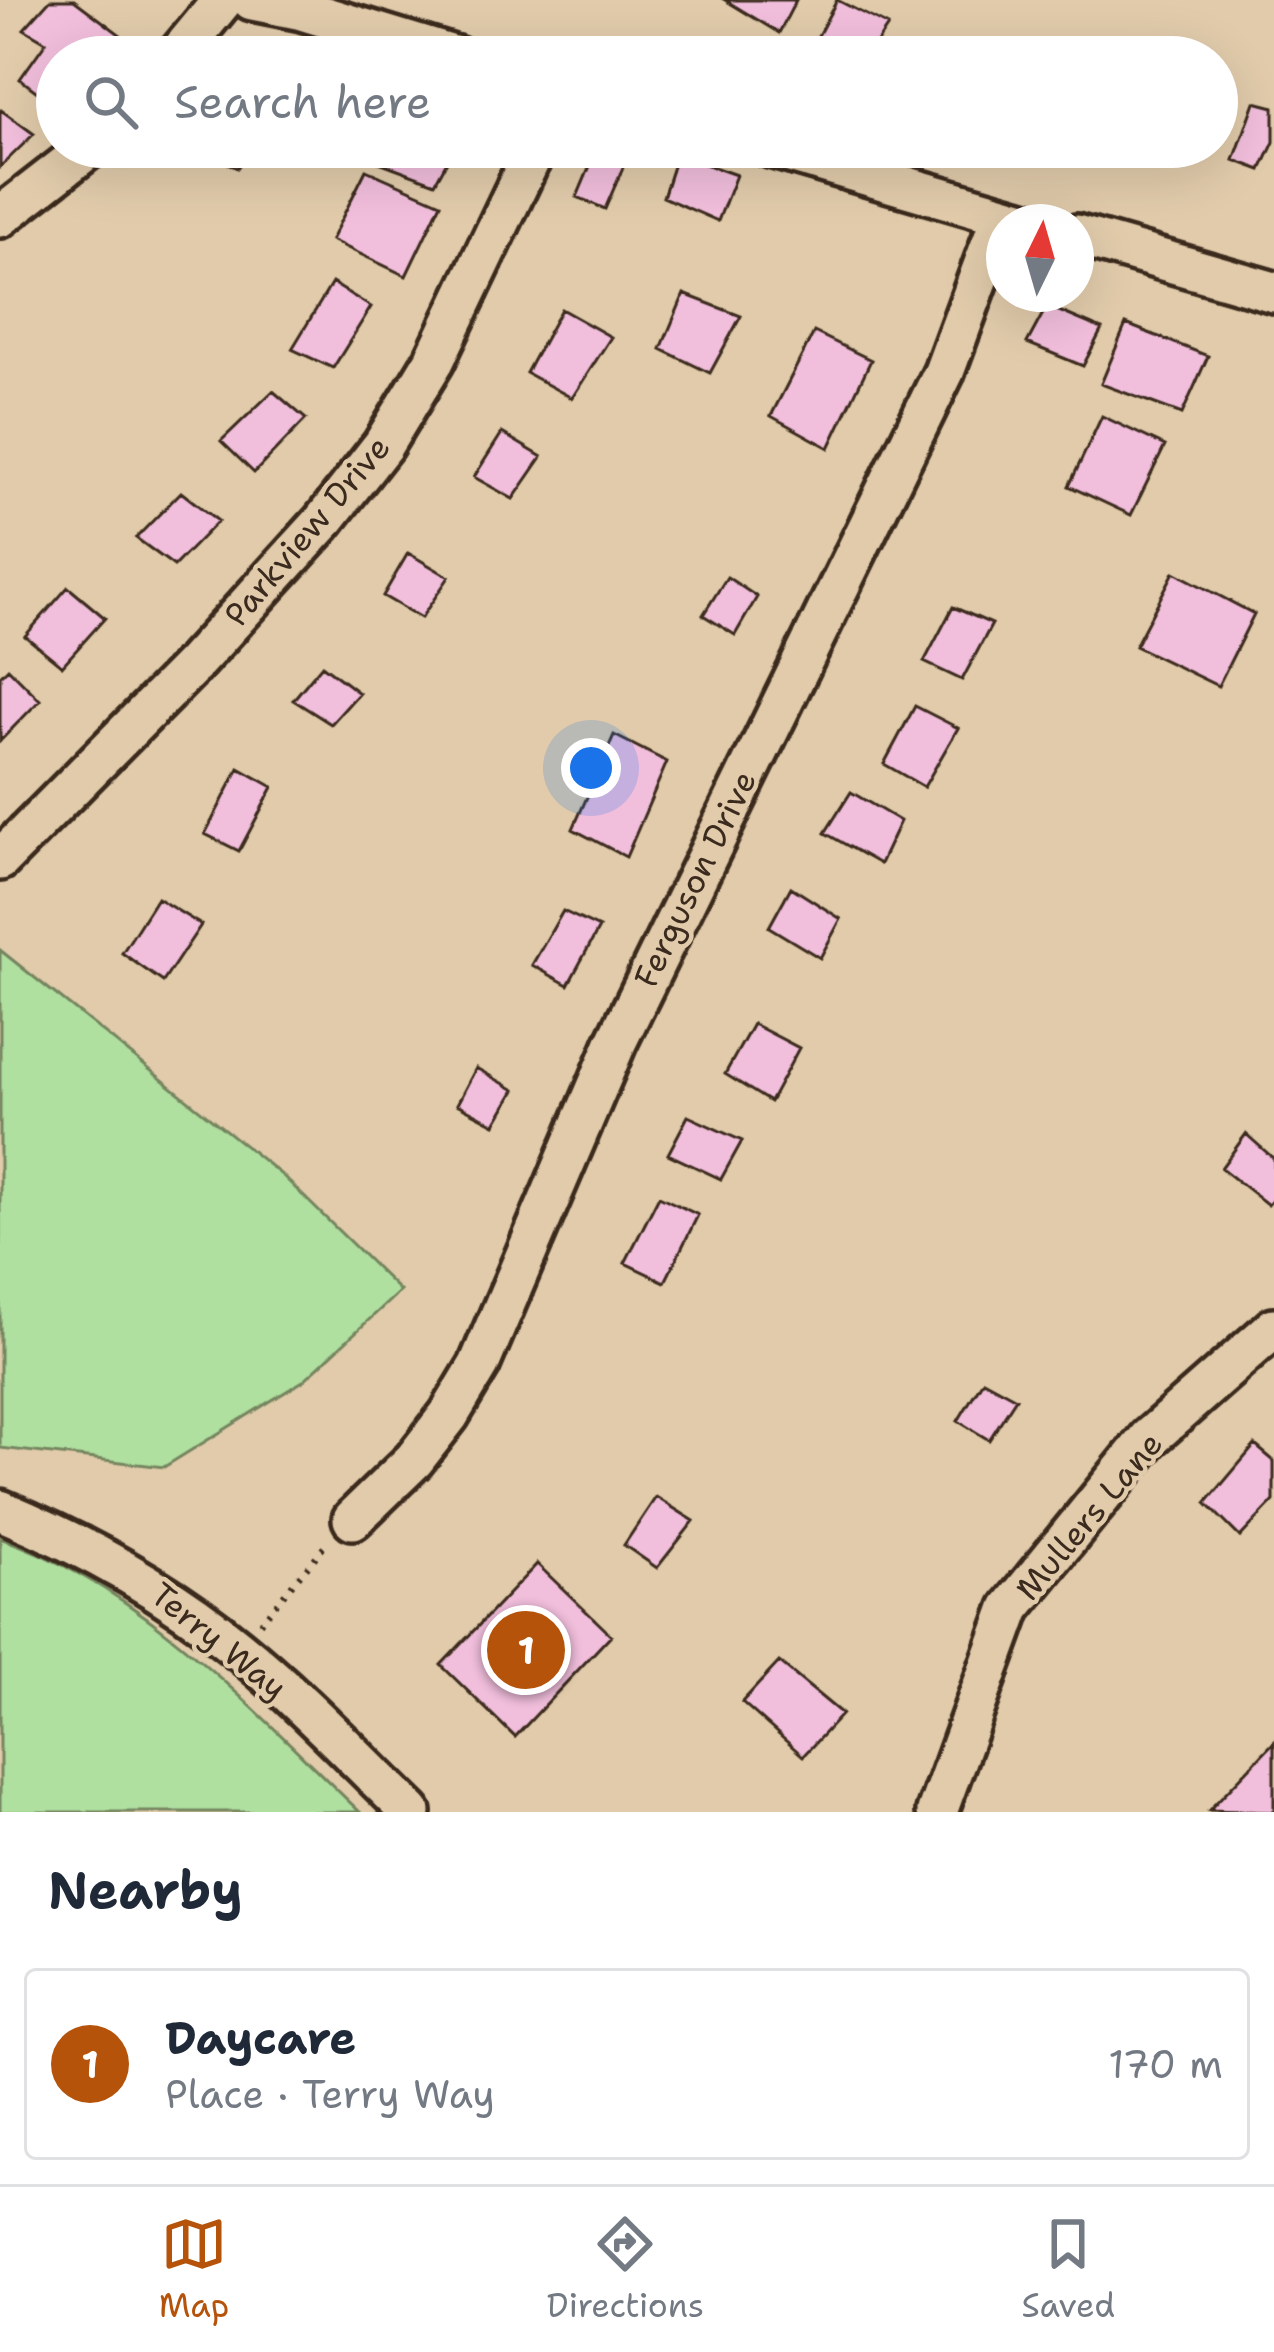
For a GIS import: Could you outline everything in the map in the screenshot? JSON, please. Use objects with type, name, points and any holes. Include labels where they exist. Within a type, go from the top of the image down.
[{"type":"street","points":[[193,36],[223,0]]},
{"type":"street","points":[[251,0],[387,36]]},
{"type":"street","points":[[0,217],[64,168]]},
{"type":"street","name":"Parkview Drive","points":[[0,860],[191,667],[322,523],[373,458],[434,361],[526,168]]},
{"type":"street","points":[[842,168],[986,210]]},
{"type":"street","points":[[1094,241],[1274,292]]},
{"type":"street","name":"Ferguson Drive","points":[[353,1519],[414,1460],[479,1365],[625,1023],[986,281]]},
{"type":"street","name":"Mullers Lane","points":[[937,1812],[1011,1608],[1148,1439],[1274,1328]]},
{"type":"street","name":"Terry Way","points":[[0,1510],[109,1559],[240,1649],[411,1812]]},
{"type":"path","points":[[240,1649],[304,1568],[353,1519]]},
{"type":"green space","points":[[0,950],[283,1176],[400,1291],[303,1381],[164,1467],[0,1448]]},
{"type":"green space","points":[[0,1538],[102,1587],[149,1619],[237,1693],[360,1812],[0,1812]]},
{"type":"building","points":[[50,0],[74,0],[122,36],[36,36],[24,29]]},
{"type":"building","points":[[725,0],[796,0],[779,33]]},
{"type":"building","points":[[837,0],[888,26],[881,36],[818,36]]},
{"type":"building","points":[[36,56],[36,91],[20,79]]},
{"type":"building","points":[[1255,102],[1274,107],[1274,142],[1261,170],[1238,161]]},
{"type":"building","points":[[0,111],[34,134],[0,167]]},
{"type":"building","points":[[395,168],[443,168],[435,183]]},
{"type":"building","points":[[589,168],[623,168],[605,209],[577,197]]},
{"type":"building","points":[[672,168],[716,168],[736,175],[718,221],[663,197]]},
{"type":"building","points":[[366,170],[441,203],[406,276],[331,240]]},
{"type":"building","points":[[332,283],[371,307],[333,368],[292,349]]},
{"type":"building","points":[[684,294],[741,316],[710,373],[661,349]]},
{"type":"building","points":[[561,309],[611,337],[572,398],[526,373]]},
{"type":"building","points":[[1044,312],[1061,312],[1102,329],[1083,366],[1027,343]]},
{"type":"building","points":[[1126,324],[1208,356],[1182,414],[1101,384]]},
{"type":"building","points":[[814,332],[871,360],[829,448],[771,416]]},
{"type":"building","points":[[273,391],[306,419],[254,473],[221,441]]},
{"type":"building","points":[[1102,416],[1165,446],[1131,515],[1069,486]]},
{"type":"building","points":[[502,433],[542,457],[513,499],[474,477]]},
{"type":"building","points":[[181,492],[218,521],[174,566],[136,538]]},
{"type":"building","points":[[408,553],[449,577],[421,618],[383,596]]},
{"type":"building","points":[[1174,572],[1254,614],[1218,686],[1135,646]]},
{"type":"building","points":[[727,577],[757,597],[735,635],[703,615]]},
{"type":"building","points":[[68,587],[105,618],[62,666],[25,636]]},
{"type":"building","points":[[953,607],[992,624],[962,680],[924,662]]},
{"type":"building","points":[[322,665],[359,693],[331,724],[293,700]]},
{"type":"building","points":[[8,668],[40,700],[0,741],[0,676]]},
{"type":"building","points":[[915,706],[958,728],[924,787],[884,764]]},
{"type":"building","points":[[614,735],[667,762],[626,857],[573,829]]},
{"type":"building","points":[[239,768],[273,787],[239,851],[205,834]]},
{"type":"building","points":[[851,792],[900,821],[880,864],[825,833]]},
{"type":"building","points":[[791,887],[841,919],[820,958],[769,927]]},
{"type":"building","points":[[157,898],[201,925],[163,982],[122,953]]},
{"type":"building","points":[[563,911],[599,928],[568,985],[532,965]]},
{"type":"building","points":[[753,1024],[799,1048],[770,1102],[725,1074]]},
{"type":"building","points":[[476,1068],[515,1090],[495,1124],[457,1104]]},
{"type":"building","points":[[688,1116],[742,1141],[721,1179],[668,1154]]},
{"type":"building","points":[[1246,1134],[1274,1159],[1274,1198],[1268,1205],[1221,1168]]},
{"type":"building","points":[[659,1196],[698,1215],[665,1282],[625,1263]]},
{"type":"building","points":[[983,1380],[1016,1398],[989,1440],[958,1421]]},
{"type":"building","points":[[1255,1445],[1274,1461],[1274,1501],[1240,1537],[1206,1503]]},
{"type":"building","points":[[656,1497],[694,1521],[657,1568],[624,1545]]},
{"type":"building","points":[[537,1564],[611,1635],[515,1737],[441,1665]]},
{"type":"building","points":[[779,1662],[842,1714],[803,1756],[742,1702]]},
{"type":"building","points":[[1274,1742],[1274,1812],[1209,1810]]},
{"type":"place","name":"Daycare","points":[[526,1650]]}]
